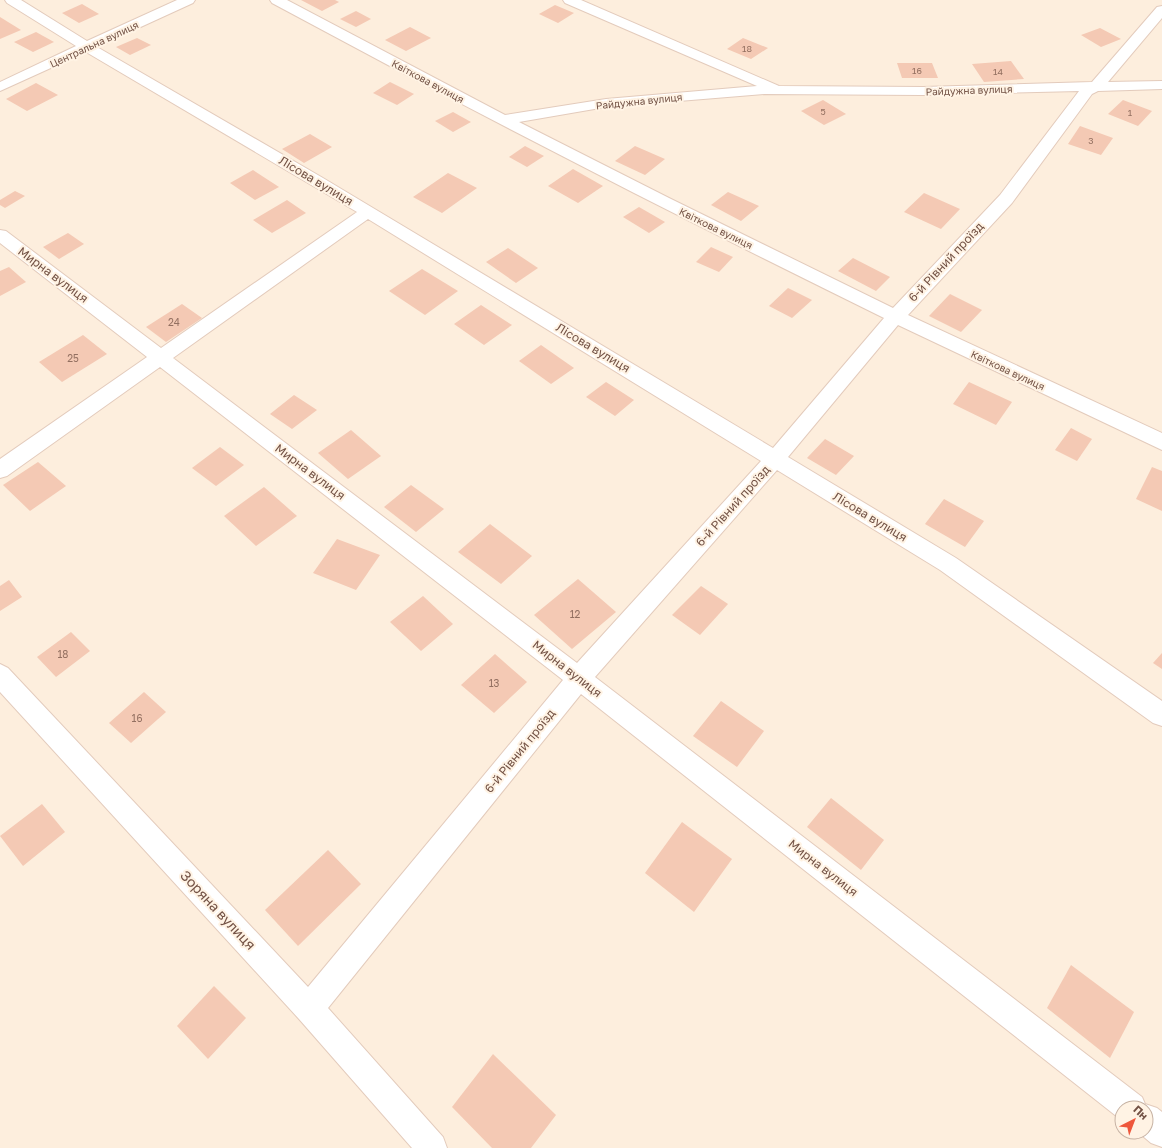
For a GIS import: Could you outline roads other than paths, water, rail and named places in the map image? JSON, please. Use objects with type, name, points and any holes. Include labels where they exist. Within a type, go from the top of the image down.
[{"type":"street","name":"Лісова вулиця","points":[[12,0],[87,47],[368,212],[948,564],[1162,715]]},
{"type":"street","name":"Центральна вулиця","points":[[0,87],[188,0]]},
{"type":"street","name":"Квіткова вулиця","points":[[277,0],[503,120],[895,317],[1162,442]]},
{"type":"street","name":"Райдужна вулиця","points":[[570,0],[776,90]]},
{"type":"street","name":"6-й Рівний проїзд","points":[[309,1009],[579,678],[775,459],[895,317],[1006,199],[1087,92],[1097,86],[1162,10]]},
{"type":"street","name":"Райдужна вулиця","points":[[503,120],[606,104],[776,90],[923,91],[1162,85]]},
{"type":"street","points":[[0,470],[368,212]]},
{"type":"street","name":"Мирна вулиця","points":[[0,235],[579,678],[1121,1100]]},
{"type":"street","name":"Зоряна вулиця","points":[[0,676],[309,1009],[432,1148]]},
{"type":"street","points":[[1154,1126],[1162,1132]]}]
